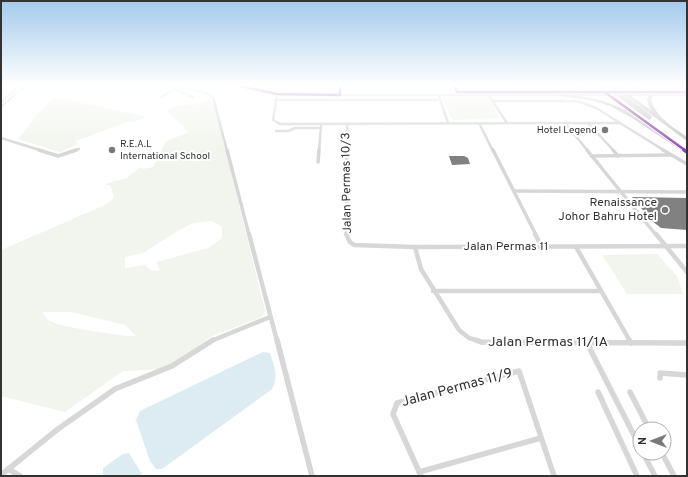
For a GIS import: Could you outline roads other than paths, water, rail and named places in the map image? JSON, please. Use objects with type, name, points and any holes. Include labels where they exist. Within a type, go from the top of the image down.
[{"type":"highway","points":[[614,107],[637,119],[687,152]]},
{"type":"highway","points":[[624,107],[666,138]]},
{"type":"highway","points":[[630,107],[687,147]]},
{"type":"highway","points":[[636,107],[687,142]]},
{"type":"highway","points":[[641,107],[687,139]]},
{"type":"highway","points":[[651,107],[658,116],[681,135]]},
{"type":"street","points":[[216,107],[312,476]]},
{"type":"street","points":[[274,107],[273,120],[276,122],[322,124],[620,123]]},
{"type":"street","points":[[442,107],[448,123]]},
{"type":"street","points":[[497,107],[507,123]]},
{"type":"street","points":[[594,107],[604,112],[687,164]]},
{"type":"street","points":[[479,123],[542,247]]},
{"type":"street","points":[[565,123],[664,246],[687,272]]},
{"type":"street","points":[[588,123],[618,156]]},
{"type":"street","points":[[318,162],[322,124]]},
{"type":"street","name":"Jalan Permas 10/3","points":[[347,124],[346,233],[350,242]]},
{"type":"street","points":[[276,131],[288,131],[295,128],[321,128]]},
{"type":"street","points":[[1,138],[56,155],[70,152],[79,148]]},
{"type":"street","points":[[591,156],[671,155]]},
{"type":"street","points":[[514,192],[687,192]]},
{"type":"street","name":"Jalan Permas 11","points":[[350,242],[354,245],[362,246],[404,247],[687,246]]},
{"type":"street","points":[[404,247],[417,255],[427,247]]},
{"type":"street","name":"Jalan Permas 11/1A","points":[[416,247],[420,269],[459,330],[475,340],[481,342],[687,343]]},
{"type":"street","points":[[576,247],[631,343]]},
{"type":"street","points":[[434,291],[601,291]]},
{"type":"street","points":[[1,475],[58,429],[115,389],[172,366],[213,340],[270,317]]},
{"type":"street","points":[[587,343],[632,431]]},
{"type":"street","name":"Jalan Permas 11/9","points":[[420,474],[393,414],[394,406],[400,402],[519,371],[541,438]]},
{"type":"street","points":[[660,378],[660,373],[687,375]]},
{"type":"street","points":[[598,392],[637,476]]},
{"type":"street","points":[[630,392],[645,421]]},
{"type":"street","points":[[420,474],[541,438],[554,476]]},
{"type":"street","points":[[647,461],[655,476]]},
{"type":"street","points":[[666,461],[674,476]]},
{"type":"street","points":[[8,469],[20,476]]},
{"type":"place","name":"Hotel Legend","points":[[605,130]]},
{"type":"place","name":"R.E.A.L International School","points":[[112,150]]},
{"type":"place","name":"Renaissance Johor Bahru Hotel","points":[[665,210]]}]
